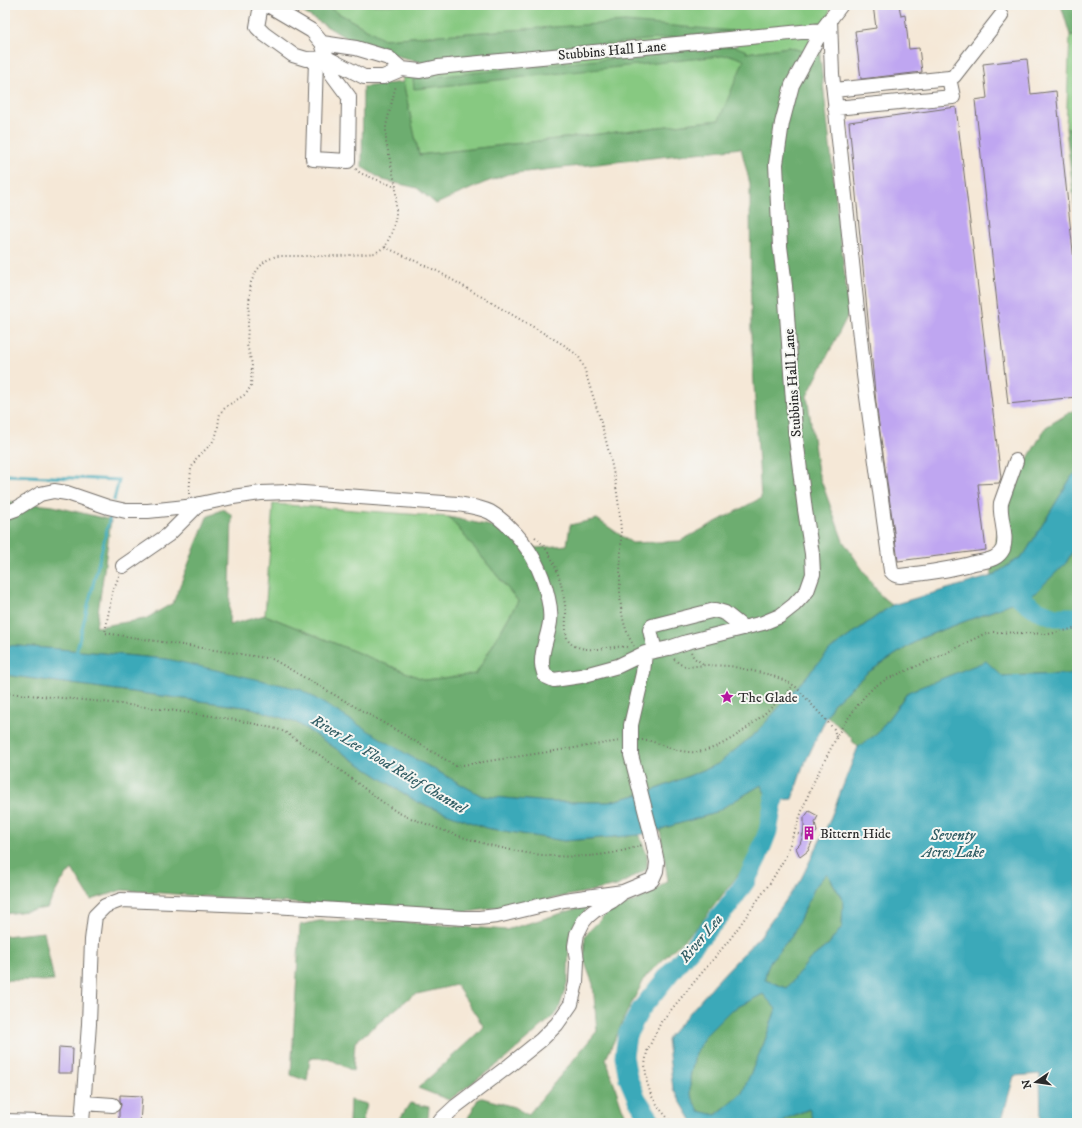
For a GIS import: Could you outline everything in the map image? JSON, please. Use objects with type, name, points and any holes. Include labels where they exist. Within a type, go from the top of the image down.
[{"type":"lane","points":[[261,5],[257,27],[264,34],[293,55],[306,59],[321,59],[364,77],[383,77],[402,69],[389,58],[356,48],[322,43],[312,31],[268,5]]},
{"type":"lane","name":"Stubbins Hall Lane","points":[[516,534],[535,560],[542,574],[546,589],[550,608],[550,623],[543,650],[542,665],[545,676],[554,680],[581,676],[618,666],[650,652],[763,623],[780,616],[794,605],[807,591],[813,574],[812,554],[804,510],[795,430],[780,246],[776,164],[782,123],[792,85],[826,25],[841,5]]},
{"type":"lane","points":[[834,90],[949,78],[954,76],[1001,16]]},
{"type":"lane","points":[[826,25],[864,375],[892,574],[895,576],[900,576],[934,572],[994,558],[999,555],[1003,549],[1004,541],[1000,509],[1001,503],[1016,461]]},
{"type":"lane","name":"Stubbins Hall Lane","points":[[402,69],[420,71],[445,66],[826,25]]},
{"type":"lane","points":[[321,59],[349,97],[348,161],[313,159],[322,43]]},
{"type":"lane","points":[[835,108],[953,97],[949,78]]},
{"type":"lane","points":[[5,513],[16,509],[40,494],[54,491],[67,493],[108,508],[126,511],[192,506],[233,497],[261,493],[289,492],[474,506],[490,512],[504,522],[516,534]]},
{"type":"lane","points":[[122,566],[168,535],[192,506]]},
{"type":"lane","points":[[82,1123],[89,1024],[92,940],[95,916],[105,906],[121,900],[273,906],[479,918],[497,916],[564,900],[623,892],[652,880],[656,871],[657,862],[631,755],[630,740],[631,725],[643,673],[650,652],[650,630],[652,626],[715,610],[725,613],[744,628]]},
{"type":"lane","points":[[439,1123],[456,1106],[541,1040],[557,1024],[571,1004],[576,983],[575,946],[577,934],[583,922],[594,911],[612,901],[623,892]]},
{"type":"lane","points":[[84,1103],[113,1105]]},
{"type":"lane","points":[[5,1121],[73,1123]]},
{"type":"path","points":[[192,506],[190,488],[191,469],[196,459],[215,438],[220,413],[227,406],[246,394],[251,386],[252,364],[247,344],[249,303],[251,282],[257,270],[265,261],[276,256],[339,256],[375,253],[385,247],[392,232],[396,216],[396,187],[386,142],[386,126],[394,89],[402,69]]},
{"type":"path","points":[[348,161],[360,173],[396,187]]},
{"type":"path","points":[[385,247],[439,272],[558,341],[578,357],[586,373],[602,426],[618,497],[621,532],[620,596],[622,612],[630,639],[636,648],[623,647],[584,649],[571,644],[566,630],[566,615],[559,577],[553,560],[534,536],[516,534]]},
{"type":"path","points":[[122,566],[112,593],[105,633],[272,659],[408,736],[456,766],[630,740],[647,740],[688,752],[701,752],[716,747],[748,727],[794,686]]},
{"type":"path","points":[[672,1123],[651,1095],[647,1082],[645,1065],[647,1051],[661,1022],[730,939],[770,883],[785,858],[816,777],[836,737],[853,710],[874,687],[886,679],[940,656],[982,635],[994,632],[1049,634],[1077,628]]},
{"type":"path","points":[[687,642],[694,658],[706,666]]},
{"type":"path","points":[[669,648],[674,659],[687,667],[730,666],[771,675],[783,680],[794,686],[834,729],[836,737]]},
{"type":"path","points":[[5,693],[46,696],[167,710],[236,720],[281,730],[335,766],[396,811],[456,836],[492,846],[545,856],[593,856],[631,849],[648,843],[652,838]]},
{"type":"path","points":[[794,833],[803,835]]},
{"type":"green space","points":[[291,5],[324,5],[384,39],[625,22],[733,31],[588,46],[430,65],[376,50],[351,41]]},
{"type":"green space","points":[[324,5],[831,5],[820,57],[789,47],[747,53],[720,120],[419,155],[403,82],[402,64],[430,65],[529,29],[384,39]]},
{"type":"green space","points":[[1061,5],[1077,5],[1075,14],[1077,18],[1077,35],[1070,35]]},
{"type":"green space","points":[[1070,35],[1077,35],[1077,129],[1066,128]]},
{"type":"green space","points":[[734,46],[747,51],[746,53],[789,47],[820,57],[849,313],[807,396],[818,472],[843,541],[880,595],[892,605],[830,650],[757,732],[718,764],[652,791],[608,802],[549,802],[482,796],[408,755],[167,659],[5,645],[5,501],[53,506],[111,520],[96,627],[145,619],[173,603],[207,517],[223,509],[232,515],[229,625],[265,615],[425,680],[476,674],[518,601],[449,517],[500,528],[536,548],[567,545],[570,525],[597,519],[632,543],[680,541],[761,498],[751,335],[750,184],[741,148],[508,174],[436,204],[417,188],[383,180],[362,167],[363,87],[403,82],[419,155],[719,120],[744,60],[730,55],[414,89],[413,79]]},
{"type":"green space","points":[[1066,128],[1077,129],[1077,229]]},
{"type":"green space","points":[[1077,408],[1077,472],[1072,476],[1024,555],[992,576],[991,563],[1006,496],[1046,427]]},
{"type":"green space","points":[[273,504],[449,517],[518,601],[476,674],[425,680],[265,615]]},
{"type":"green space","points":[[1077,544],[1077,671],[1069,674],[1002,676],[908,692],[877,734],[858,747],[852,741],[853,739],[827,716],[833,704],[867,673],[921,638],[995,610],[1066,563]]},
{"type":"green space","points":[[5,675],[252,708],[297,723],[417,802],[486,828],[564,841],[639,835],[647,855],[647,869],[617,886],[551,899],[462,913],[345,907],[122,890],[91,900],[72,869],[61,882],[47,908],[5,914]]},
{"type":"green space","points":[[761,785],[769,801],[749,861],[699,925],[646,976],[626,1014],[606,1059],[622,1108],[631,1123],[469,1123],[468,1118],[479,1097],[514,1107],[528,1115],[597,1031],[593,984],[584,960],[585,935],[607,913],[646,896],[668,881],[660,830],[712,814]]},
{"type":"green space","points":[[827,873],[843,900],[842,927],[828,945],[810,959],[787,988],[765,980],[766,972],[771,960],[792,936],[815,887]]},
{"type":"green space","points":[[589,905],[569,937],[568,980],[558,1012],[505,1059],[449,1100],[418,1088],[484,1027],[456,985],[413,995],[355,1042],[353,1071],[328,1058],[310,1058],[307,1081],[291,1075],[300,925],[319,921],[405,922],[506,930]]},
{"type":"green space","points":[[44,932],[54,981],[5,980],[5,936]]},
{"type":"green space","points":[[763,994],[776,1009],[764,1043],[742,1094],[715,1115],[699,1111],[690,1093],[690,1077],[695,1055],[705,1036],[730,1011]]},
{"type":"green space","points":[[350,1100],[367,1104],[363,1119],[365,1123],[349,1123]]},
{"type":"green space","points":[[410,1103],[429,1107],[428,1118],[425,1123],[397,1123]]},
{"type":"green space","points":[[810,1109],[814,1123],[784,1123],[785,1119]]},
{"type":"water","name":"River Lee Flood Relief Channel","points":[[1077,472],[1077,543],[1066,563],[1035,593],[921,638],[867,673],[833,704],[803,767],[792,799],[769,801],[761,785],[712,814],[639,835],[564,841],[486,828],[417,802],[297,723],[252,708],[5,675],[5,645],[167,659],[300,689],[408,755],[482,796],[549,802],[609,802],[652,791],[718,764],[757,732],[830,650],[892,605],[992,576],[1024,555],[1072,476]]},
{"type":"water","name":"Seventy Acres Lake","points":[[986,661],[1002,676],[1069,674],[1077,671],[1077,1123],[1041,1123],[1040,1074],[1014,1076],[1001,1123],[814,1123],[809,1109],[785,1119],[784,1123],[693,1123],[673,1089],[667,1039],[717,981],[761,935],[801,879],[829,822],[858,747],[877,734],[908,692]],"holes":[[[827,873],[843,900],[842,927],[828,945],[810,959],[787,988],[765,980],[766,972],[771,960],[792,936],[815,887]],[[763,994],[776,1009],[764,1043],[742,1093],[716,1115],[699,1111],[690,1093],[690,1077],[695,1055],[705,1036],[730,1011]]]},
{"type":"building","points":[[873,5],[899,5],[901,16],[905,15],[909,49],[919,48],[922,72],[861,79],[855,31],[876,28]]},
{"type":"building","points":[[1027,59],[1031,94],[1056,91],[1077,289],[1077,397],[1008,404],[975,100],[987,98],[983,64]]},
{"type":"building","points":[[956,107],[1001,478],[999,483],[978,484],[986,550],[898,561],[876,403],[849,122]]},
{"type":"building","name":"Bittern Hide","points":[[809,811],[818,816],[815,822],[817,832],[814,834],[808,851],[800,857],[796,848],[800,844],[804,829],[804,818]]},
{"type":"building","points":[[59,1047],[73,1048],[72,1073],[58,1073]]},
{"type":"building","points":[[120,1095],[142,1096],[140,1123],[119,1123],[119,1110],[121,1105]]},
{"type":"waterway","points":[[5,475],[119,480],[114,500]]},
{"type":"waterway","points":[[76,653],[110,517]]},
{"type":"waterway","points":[[1007,588],[1037,610],[1055,617],[1077,617]]},
{"type":"waterway","name":"River Lea","points":[[653,1123],[637,1099],[628,1078],[624,1056],[627,1035],[641,1009],[680,961],[727,908],[746,881],[758,857],[768,831],[777,775]]},
{"type":"place","name":"The Glade","points":[[727,697]]},
{"type":"place","name":"Bittern Hide","points":[[809,833]]}]
